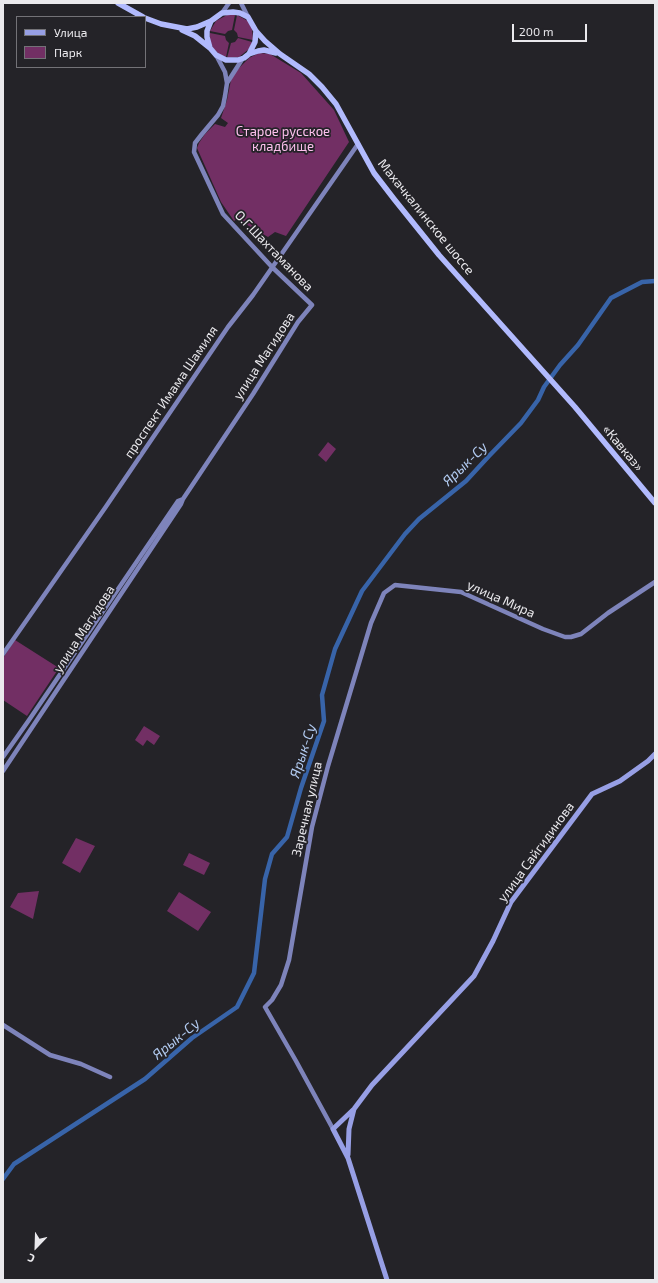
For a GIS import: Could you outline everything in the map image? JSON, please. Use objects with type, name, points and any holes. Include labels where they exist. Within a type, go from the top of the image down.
[{"type":"highway","points":[[118,3],[141,16]]},
{"type":"highway","points":[[176,28],[192,28],[212,21],[222,13],[233,12],[248,17]]},
{"type":"highway","name":"Махачкалинское шоссе","points":[[248,17],[256,31],[265,41],[280,54],[309,74],[322,87],[336,104],[374,173],[394,199],[446,263],[575,407]]},
{"type":"highway","points":[[146,19],[176,28],[195,36],[216,55],[226,60],[232,61],[264,50],[280,54]]},
{"type":"highway","points":[[210,48],[207,31],[212,21]]},
{"type":"highway","points":[[246,56],[255,42],[256,31]]},
{"type":"highway","name":"«Кавказ»","points":[[575,407],[655,503]]},
{"type":"main road","points":[[222,13],[229,3]]},
{"type":"main road","points":[[241,3],[248,17]]},
{"type":"main road","points":[[216,55],[225,72],[227,83]]},
{"type":"main road","points":[[227,83],[246,56]]},
{"type":"main road","name":"О.Г.Шахтаманова","points":[[227,83],[225,96],[220,111],[195,143],[194,152],[223,214],[272,267],[312,305]]},
{"type":"main road","name":"проспект Имама Шамиля","points":[[3,654],[105,508],[228,327],[358,144]]},
{"type":"main road","name":"улица Магидова","points":[[3,771],[181,504],[298,322],[312,305]]},
{"type":"main road","name":"улица Магидова","points":[[3,757],[30,720],[173,507],[178,501],[183,499]]},
{"type":"main road","name":"улица Мира","points":[[384,593],[395,585],[460,592],[543,629],[565,637],[576,636],[585,631],[608,613],[655,582]]},
{"type":"main road","name":"Заречная улица","points":[[333,1129],[296,1060],[264,1007],[272,1000],[281,985],[289,960],[312,827],[328,766],[371,622],[384,593]]},
{"type":"main road","name":"улица Сайгидинова","points":[[333,1129],[354,1109],[372,1085],[474,976],[493,941],[511,902],[592,794],[620,781],[648,761],[655,754]]},
{"type":"main road","points":[[3,1025],[50,1055],[81,1064],[110,1077]]},
{"type":"main road","points":[[348,1158],[349,1129],[354,1109]]},
{"type":"main road","points":[[333,1129],[348,1158],[387,1280]]},
{"type":"green space","points":[[227,15],[235,15],[232,30],[225,34],[210,31],[216,21]]},
{"type":"green space","points":[[237,15],[248,21],[252,28],[253,40],[238,37],[234,30]]},
{"type":"green space","points":[[210,33],[225,36],[229,43],[226,57],[219,54],[213,48],[210,41]]},
{"type":"green space","points":[[238,38],[252,42],[249,49],[239,57],[227,58],[231,43],[235,42]]},
{"type":"green space","name":"Старое русское кладбище","points":[[259,53],[270,54],[301,73],[334,110],[349,142],[286,236],[275,232],[268,237],[237,219],[234,221],[221,202],[197,148],[205,134],[215,124],[225,127],[228,123],[221,118],[227,100],[231,80],[235,72],[249,58]]},
{"type":"green space","points":[[328,442],[336,449],[326,462],[318,455]]},
{"type":"green space","points":[[15,640],[59,668],[27,716],[3,700],[3,658]]},
{"type":"green space","points":[[144,726],[160,736],[154,745],[147,740],[143,746],[135,740]]},
{"type":"green space","points":[[76,838],[95,846],[80,873],[62,863]]},
{"type":"green space","points":[[189,853],[210,863],[204,875],[183,865]]},
{"type":"green space","points":[[39,891],[33,919],[10,907],[18,893]]},
{"type":"green space","points":[[179,892],[211,912],[198,931],[167,911]]},
{"type":"waterway","name":"Ярык-Су","points":[[3,1179],[14,1164],[145,1079],[192,1038],[237,1007],[254,973],[265,879],[272,854],[287,837],[301,788],[324,721],[322,695],[335,649],[362,591],[405,534],[419,519],[466,481],[521,423],[538,400],[544,387],[560,365],[578,345],[611,298],[642,282],[655,281]]}]
